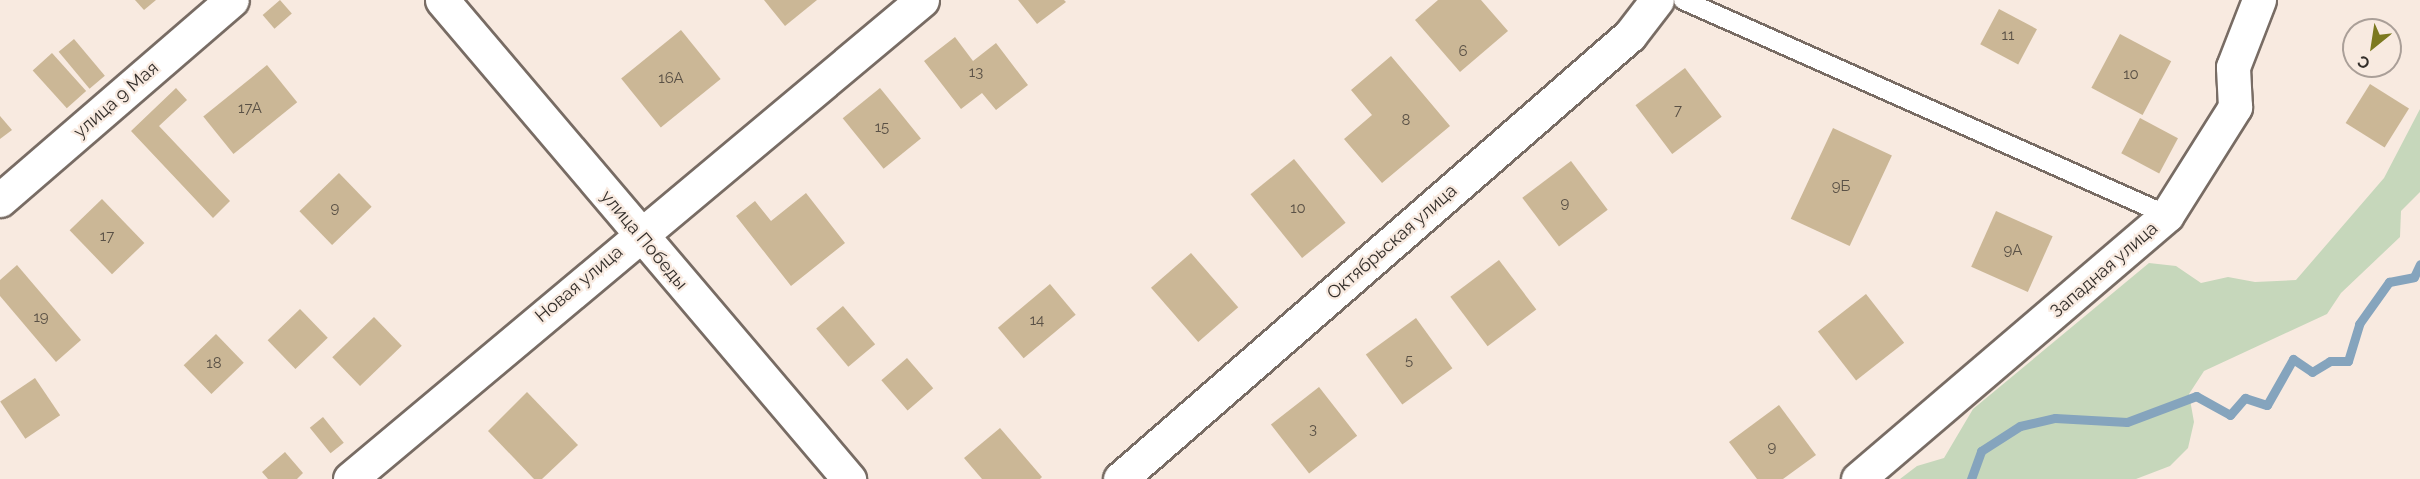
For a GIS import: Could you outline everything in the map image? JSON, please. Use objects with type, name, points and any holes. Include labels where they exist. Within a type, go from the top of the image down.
[{"type":"street","name":"улица 9 Мая","points":[[0,200],[232,0]]},
{"type":"street","name":"улица Победы","points":[[442,0],[849,479]]},
{"type":"street","name":"Новая улица","points":[[350,479],[639,234],[922,0]]},
{"type":"street","name":"Октябрьская улица","points":[[1120,479],[1630,35],[1657,0]]},
{"type":"street","name":"Западная улица","points":[[1858,479],[2167,215],[2235,107],[2234,67],[2259,0]]},
{"type":"lane","points":[[1683,0],[2167,215]]},
{"type":"green space","points":[[2420,109],[2420,192],[2401,211],[2400,237],[2341,293],[2327,314],[2204,371],[2189,394],[2194,422],[2188,448],[2170,466],[2136,479],[1900,479],[1917,466],[1944,458],[1973,409],[2149,263],[2176,266],[2201,283],[2228,277],[2255,282],[2296,280],[2384,178]]},
{"type":"building","points":[[135,0],[156,0],[144,10]]},
{"type":"building","points":[[280,0],[292,14],[274,29],[263,15]]},
{"type":"building","points":[[764,0],[817,0],[785,26]]},
{"type":"building","points":[[1018,0],[1064,0],[1066,2],[1037,24]]},
{"type":"building","points":[[1438,0],[1481,0],[1508,31],[1460,72],[1415,20]]},
{"type":"building","points":[[1999,9],[2037,29],[2018,65],[1980,44]]},
{"type":"building","points":[[681,30],[721,79],[661,127],[621,78]]},
{"type":"building","points":[[2120,34],[2171,61],[2143,115],[2091,88]]},
{"type":"building","points":[[955,37],[973,61],[996,43],[1028,85],[996,110],[982,93],[961,109],[924,61]]},
{"type":"building","points":[[74,39],[105,76],[90,89],[59,52]]},
{"type":"building","points":[[52,53],[86,91],[67,108],[33,70]]},
{"type":"building","points":[[1391,56],[1450,126],[1382,183],[1344,139],[1372,115],[1351,90]]},
{"type":"building","points":[[267,65],[297,102],[233,154],[203,117]]},
{"type":"building","points":[[1685,68],[1722,117],[1672,154],[1635,105]]},
{"type":"building","points":[[2370,84],[2409,108],[2385,147],[2346,123]]},
{"type":"building","points":[[176,88],[187,100],[159,126],[230,201],[213,218],[131,131]]},
{"type":"building","points":[[880,88],[921,139],[884,169],[843,118]]},
{"type":"building","points":[[0,116],[12,130],[0,139]]},
{"type":"building","points":[[2140,118],[2178,138],[2159,174],[2121,153]]},
{"type":"building","points":[[1833,128],[1892,155],[1850,246],[1791,219]]},
{"type":"building","points":[[1294,159],[1346,223],[1302,258],[1250,194]]},
{"type":"building","points":[[1571,161],[1608,210],[1559,246],[1522,198]]},
{"type":"building","points":[[339,173],[372,207],[332,245],[299,211]]},
{"type":"building","points":[[806,193],[845,243],[791,286],[736,216],[755,201],[771,221]]},
{"type":"building","points":[[102,199],[144,243],[112,274],[70,230]]},
{"type":"building","points":[[1996,211],[2053,236],[2028,292],[1971,267]]},
{"type":"building","points":[[1191,253],[1238,307],[1198,342],[1151,288]]},
{"type":"building","points":[[1499,260],[1536,310],[1488,346],[1450,297]]},
{"type":"building","points":[[17,265],[81,340],[56,362],[0,296],[0,280]]},
{"type":"building","points":[[1050,284],[1076,315],[1024,358],[998,328]]},
{"type":"building","points":[[1866,294],[1904,343],[1856,380],[1818,332]]},
{"type":"building","points":[[843,306],[875,344],[848,367],[816,328]]},
{"type":"building","points":[[300,309],[328,338],[295,369],[268,340]]},
{"type":"building","points":[[374,317],[402,346],[360,386],[332,357]]},
{"type":"building","points":[[1416,318],[1452,368],[1402,405],[1366,354]]},
{"type":"building","points":[[216,334],[244,363],[211,394],[184,365]]},
{"type":"building","points":[[907,358],[933,388],[908,410],[881,380]]},
{"type":"building","points":[[35,378],[60,415],[25,439],[0,401]]},
{"type":"building","points":[[1319,387],[1357,436],[1309,473],[1271,425]]},
{"type":"building","points":[[527,392],[578,445],[542,479],[534,479],[488,431]]},
{"type":"building","points":[[1779,405],[1816,455],[1783,479],[1757,479],[1729,442]]},
{"type":"building","points":[[323,417],[344,443],[331,453],[310,428]]},
{"type":"building","points":[[1000,428],[1042,477],[1040,479],[982,479],[964,458]]},
{"type":"building","points":[[285,452],[303,473],[297,479],[268,479],[262,472]]},
{"type":"waterway","points":[[1971,479],[1981,451],[2020,426],[2055,418],[2127,422],[2196,396],[2230,415],[2245,398],[2267,405],[2293,359],[2312,372],[2330,361],[2348,361],[2359,324],[2389,282],[2414,277],[2420,264]]}]
